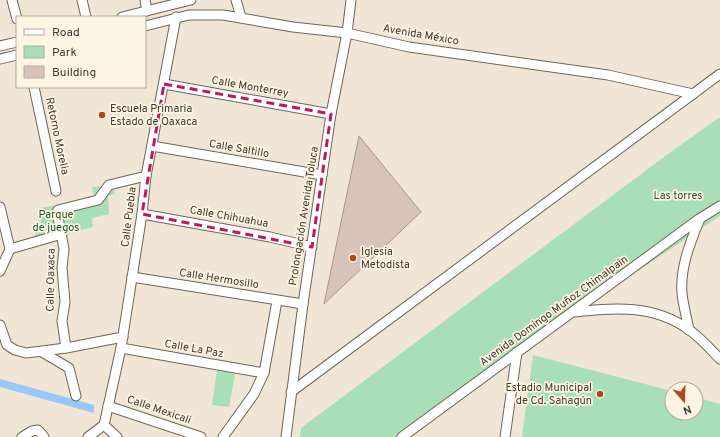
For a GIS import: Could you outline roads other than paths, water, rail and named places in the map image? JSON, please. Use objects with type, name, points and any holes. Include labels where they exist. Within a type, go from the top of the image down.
[{"type":"street","points":[[12,0],[16,16]]},
{"type":"street","points":[[82,0],[86,16]]},
{"type":"street","points":[[145,0],[147,11]]},
{"type":"street","points":[[126,16],[191,0]]},
{"type":"street","name":"Prolongación Avenida Toluca","points":[[286,437],[302,304],[312,247],[331,114],[347,33],[351,0]]},
{"type":"street","points":[[235,1],[241,17]]},
{"type":"street","name":"Avenida México","points":[[146,26],[199,14],[241,17],[294,27],[347,33],[409,46],[608,75],[693,94]]},
{"type":"street","name":"Calle Puebla","points":[[106,415],[123,337],[142,214],[146,176],[176,18]]},
{"type":"street","points":[[0,46],[16,42]]},
{"type":"street","points":[[0,59],[16,55]]},
{"type":"street","points":[[291,392],[720,74]]},
{"type":"street","name":"Calle Monterrey","points":[[164,84],[331,114]]},
{"type":"street","name":"Retorno Morelia","points":[[34,88],[56,191]]},
{"type":"street","name":"Calle Saltillo","points":[[152,146],[322,175]]},
{"type":"street","name":"Calle Oaxaca","points":[[66,348],[62,321],[65,302],[62,268],[64,249],[57,212],[59,209],[98,200],[109,185],[146,176]]},
{"type":"street","name":"Avenida Domingo Muñoz Chimalpain","points":[[402,437],[699,219],[720,206]]},
{"type":"street","points":[[0,207],[10,249],[0,271]]},
{"type":"street","name":"Calle Chihuahua","points":[[142,214],[270,237],[312,247]]},
{"type":"street","points":[[689,330],[682,292],[682,274],[687,253],[699,219]]},
{"type":"street","points":[[10,249],[62,234]]},
{"type":"street","name":"Calle Hermosillo","points":[[132,277],[302,304]]},
{"type":"street","points":[[223,437],[254,394],[264,373],[278,301]]},
{"type":"street","points":[[574,312],[605,308],[655,313],[671,319],[689,330],[720,359]]},
{"type":"street","points":[[0,326],[7,345],[15,350],[26,353],[42,352],[123,337]]},
{"type":"street","name":"Calle La Paz","points":[[121,348],[264,373]]},
{"type":"street","points":[[42,352],[69,368],[76,396]]},
{"type":"street","points":[[505,437],[517,352]]},
{"type":"street","points":[[88,437],[106,415],[117,437]]},
{"type":"street","name":"Calle Mexicali","points":[[106,415],[201,437]]},
{"type":"street","points":[[22,437],[35,430],[38,430],[44,437]]},
{"type":"water","points":[[0,379],[94,405],[94,413],[0,387]]},
{"type":"place","name":"Escuela Primaria Estado de Oaxaca","points":[[102,115]]},
{"type":"place","name":"Iglesia Metodista","points":[[353,258]]},
{"type":"place","name":"Estadio Municipal de Cd. Sahagún","points":[[600,394]]},
{"type":"park label","name":"Las torres","points":[[678,196]]},
{"type":"park label","name":"Parque de juegos","points":[[56,221]]}]
